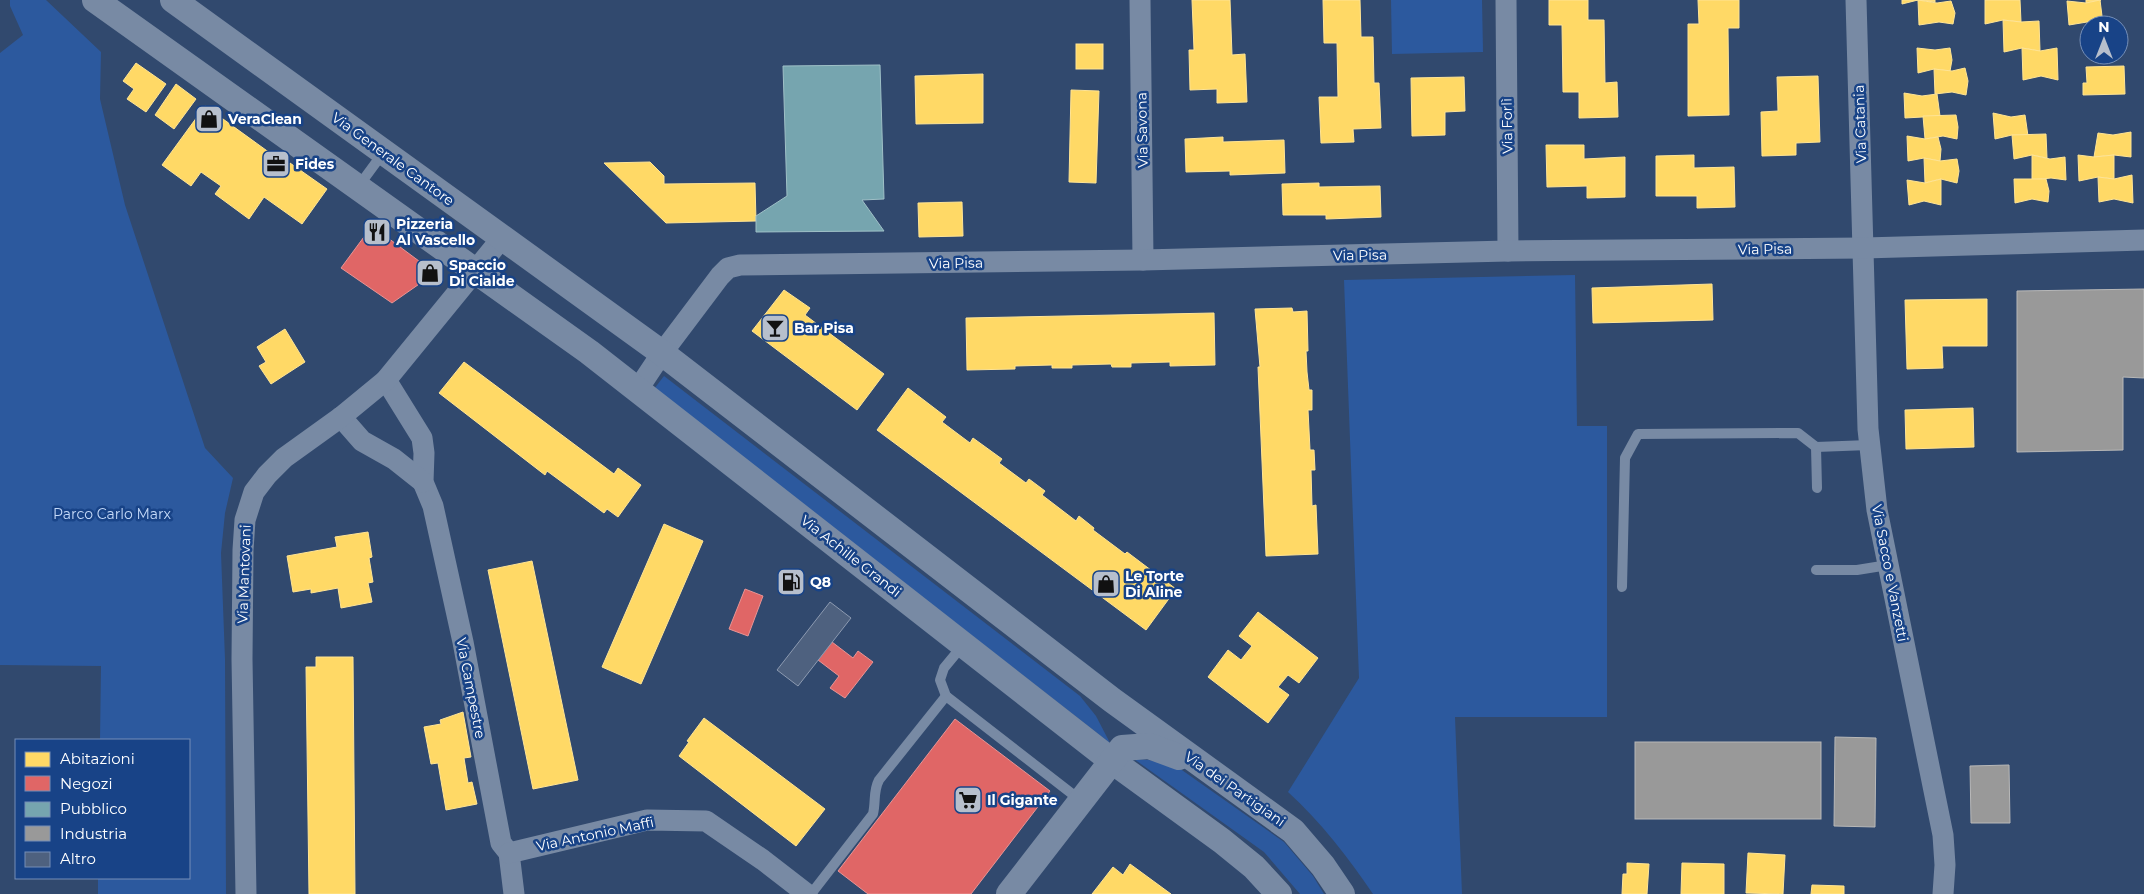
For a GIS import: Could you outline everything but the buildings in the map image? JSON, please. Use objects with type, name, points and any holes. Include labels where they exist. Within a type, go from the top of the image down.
[{"type":"street","points":[[95,0],[477,271]]},
{"type":"street","name":"Via Generale Cantore","points":[[173,0],[662,353]]},
{"type":"street","name":"Via Savona","points":[[1140,0],[1143,260]]},
{"type":"street","name":"Via Forlì","points":[[1506,0],[1508,251]]},
{"type":"street","name":"Via Catania","points":[[1856,0],[1864,248]]},
{"type":"street","name":"Via Mantovani","points":[[246,894],[242,659],[245,520],[254,492],[284,458],[341,417],[386,380],[477,271],[502,238]]},
{"type":"street","name":"Via Pisa","points":[[638,389],[662,353],[720,276],[728,268],[740,265],[1143,260],[1508,251],[1864,248],[2144,240]]},
{"type":"street","name":"Via Sacco e Vanzetti","points":[[1864,248],[1870,445],[1877,510],[1943,835],[1945,865],[1943,894]]},
{"type":"street","name":"Via Achille Grandi","points":[[477,271],[638,389],[963,644],[1117,755]]},
{"type":"street","points":[[662,353],[1112,700],[1117,755],[1254,867],[1278,893]]},
{"type":"street","name":"Via Campestre","points":[[386,380],[422,438],[424,452],[423,482],[433,506],[463,642],[501,842],[509,854],[514,894]]},
{"type":"street","name":"Via Campestre","points":[[341,417],[362,440],[394,459],[423,482]]},
{"type":"street","name":"Via dei Partigiani","points":[[1112,700],[1293,831],[1324,866],[1342,894]]},
{"type":"street","points":[[1009,894],[1117,755],[1149,746],[1198,763]]},
{"type":"street","name":"Via Antonio Maffi","points":[[509,854],[647,820],[706,821],[809,894]]},
{"type":"lane","points":[[358,186],[384,152]]},
{"type":"lane","points":[[1622,587],[1625,458],[1638,434],[1798,433],[1816,447],[1870,445]]},
{"type":"lane","points":[[1816,447],[1816,488]]},
{"type":"lane","points":[[1816,570],[1857,570],[1888,565]]},
{"type":"lane","points":[[963,644],[944,668],[940,680],[946,696],[1081,801]]},
{"type":"lane","points":[[809,894],[873,814],[876,802],[874,789],[879,780],[946,696]]},
{"type":"green space","name":"Parco Carlo Marx","points":[[10,0],[46,0],[101,52],[100,99],[125,205],[205,448],[233,478],[225,513],[221,553],[225,659],[226,894],[98,894],[98,879],[190,879],[190,739],[100,739],[101,666],[0,665],[0,53],[23,35],[10,6]]},
{"type":"green space","points":[[1391,0],[1482,0],[1483,52],[1392,54]]},
{"type":"green space","points":[[1575,275],[1577,426],[1607,426],[1607,717],[1455,717],[1462,894],[1373,894],[1334,840],[1288,792],[1359,678],[1344,280]]},
{"type":"green space","points":[[664,376],[1080,696],[1096,716],[1110,743],[654,389]]},
{"type":"green space","points":[[1134,759],[1149,760],[1179,768],[1284,842],[1313,876],[1324,894],[1300,894],[1264,852]]},
{"type":"place","name":"VeraClean","points":[[209,119]]},
{"type":"place","name":"Fides","points":[[276,164]]},
{"type":"place","name":"Pizzeria Al Vascello","points":[[377,232]]},
{"type":"place","name":"Spaccio Di Cialde","points":[[430,273]]},
{"type":"place","name":"Bar Pisa","points":[[775,328]]},
{"type":"place","name":"Q8","points":[[791,582]]},
{"type":"place","name":"Le Torte Di Aline","points":[[1106,584]]},
{"type":"place","name":"Il Gigante","points":[[968,800]]}]
